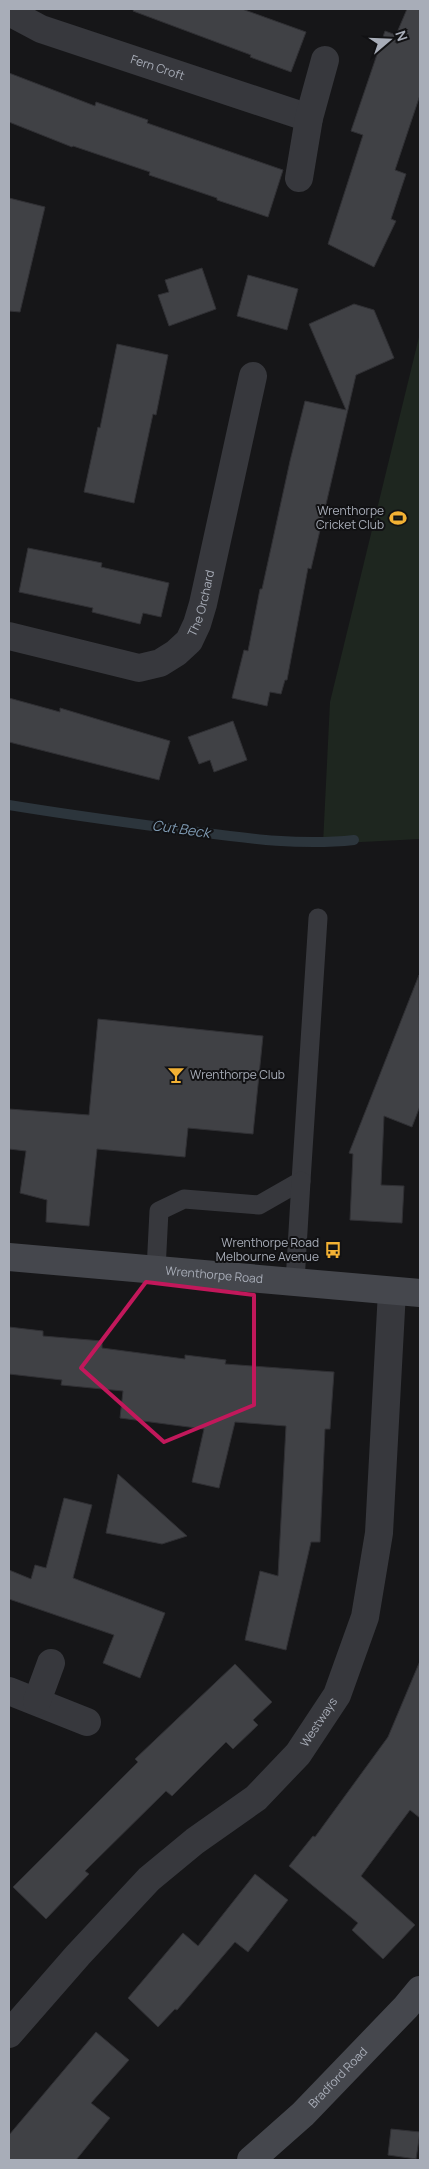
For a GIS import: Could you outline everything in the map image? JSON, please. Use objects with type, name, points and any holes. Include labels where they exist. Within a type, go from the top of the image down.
[{"type":"street","name":"Fern Croft","points":[[9,12],[41,29],[309,118]]},
{"type":"street","points":[[299,178],[309,118],[325,60]]},
{"type":"street","name":"The Orchard","points":[[9,636],[139,668],[160,663],[176,653],[189,641],[203,604],[253,376]]},
{"type":"street","name":"Wrenthorpe Road","points":[[9,1257],[420,1293]]},
{"type":"street","name":"Westways","points":[[9,2034],[78,1955],[149,1880],[195,1841],[256,1798],[298,1754],[337,1695],[365,1617],[379,1533],[392,1290]]},
{"type":"street","points":[[37,1701],[51,1663]]},
{"type":"street","points":[[9,1691],[87,1722]]},
{"type":"street","name":"Bradford Road","points":[[251,2160],[303,2114],[406,2008],[420,1990]]},
{"type":"lane","points":[[295,1282],[318,918]]},
{"type":"lane","points":[[156,1270],[159,1212],[184,1199],[259,1205],[300,1181]]},
{"type":"highlighted area","points":[[146,1282],[254,1295],[254,1405],[164,1442],[81,1368]]},
{"type":"shaded area","name":"Wrenthorpe Cricket Club","points":[[420,333],[420,839],[323,844],[330,702]]},
{"type":"building","points":[[134,9],[242,9],[306,32],[291,72],[133,11]]},
{"type":"building","points":[[407,9],[420,9],[420,95],[395,170],[406,174],[391,219],[396,221],[374,267],[328,244],[363,135],[351,131],[385,31],[396,35]]},
{"type":"building","points":[[9,73],[95,106],[96,102],[148,120],[147,123],[283,170],[268,217],[149,175],[150,172],[72,147],[9,122]]},
{"type":"building","points":[[9,198],[45,207],[20,312],[9,311]]},
{"type":"building","points":[[202,268],[216,309],[169,326],[158,295],[169,292],[165,280]]},
{"type":"building","points":[[248,275],[298,289],[287,330],[237,316]]},
{"type":"building","points":[[354,304],[374,310],[394,358],[356,375],[311,569],[308,568],[287,680],[285,680],[281,694],[270,692],[267,706],[232,698],[244,650],[248,651],[260,589],[262,589],[305,401],[346,410],[309,324]]},
{"type":"building","points":[[117,344],[168,355],[156,415],[153,414],[134,503],[84,492],[98,427],[100,428]]},
{"type":"building","points":[[28,548],[102,563],[101,567],[169,583],[161,617],[143,613],[140,624],[92,612],[93,608],[19,592]]},
{"type":"building","points":[[9,698],[60,712],[60,708],[170,741],[159,780],[9,742]]},
{"type":"building","points":[[233,721],[247,760],[214,772],[210,760],[199,764],[188,737]]},
{"type":"building","points":[[419,975],[420,1106],[412,1127],[384,1116],[381,1185],[404,1186],[402,1223],[350,1220],[353,1154],[349,1153]]},
{"type":"building","name":"Wrenthorpe Club","points":[[98,1019],[263,1036],[253,1134],[188,1128],[185,1157],[97,1149],[89,1226],[46,1222],[47,1200],[20,1193],[26,1151],[9,1149],[9,1109],[89,1115]]},
{"type":"building","points":[[9,1327],[43,1331],[43,1336],[102,1341],[102,1348],[185,1359],[185,1355],[226,1360],[225,1364],[334,1372],[330,1429],[325,1429],[320,1542],[311,1542],[286,1650],[245,1640],[260,1571],[278,1576],[286,1426],[235,1422],[219,1488],[192,1482],[204,1429],[120,1418],[123,1391],[61,1385],[62,1380],[9,1374]]},
{"type":"building","points":[[118,1474],[187,1536],[162,1544],[106,1533]]},
{"type":"building","points":[[64,1498],[92,1505],[73,1578],[165,1613],[140,1678],[103,1663],[114,1635],[9,1599],[9,1570],[31,1579],[35,1565],[46,1568]]},
{"type":"building","points":[[420,1661],[420,1818],[410,1810],[361,1876],[415,1925],[383,1959],[352,1930],[358,1923],[289,1866],[313,1836],[315,1837],[388,1737]]},
{"type":"building","points":[[235,1664],[272,1702],[253,1720],[258,1725],[233,1749],[226,1742],[172,1796],[166,1791],[85,1871],[89,1874],[46,1919],[13,1887],[138,1762],[135,1759]]},
{"type":"building","points":[[255,1874],[288,1900],[248,1952],[235,1942],[177,2010],[175,2009],[158,2027],[128,1998],[183,1933],[198,1946]]},
{"type":"building","points":[[96,2032],[129,2060],[91,2103],[110,2118],[76,2160],[9,2160],[9,2135]]},
{"type":"building","points":[[391,2129],[420,2132],[416,2159],[388,2155]]},
{"type":"waterway","name":"Cut Beck","points":[[9,805],[251,839],[293,842],[354,840]]},
{"type":"place","name":"Wrenthorpe Cricket Club","points":[[398,518]]},
{"type":"place","name":"Wrenthorpe Club","points":[[176,1075]]},
{"type":"place","name":"Wrenthorpe Road Melbourne Avenue","points":[[333,1250]]}]
